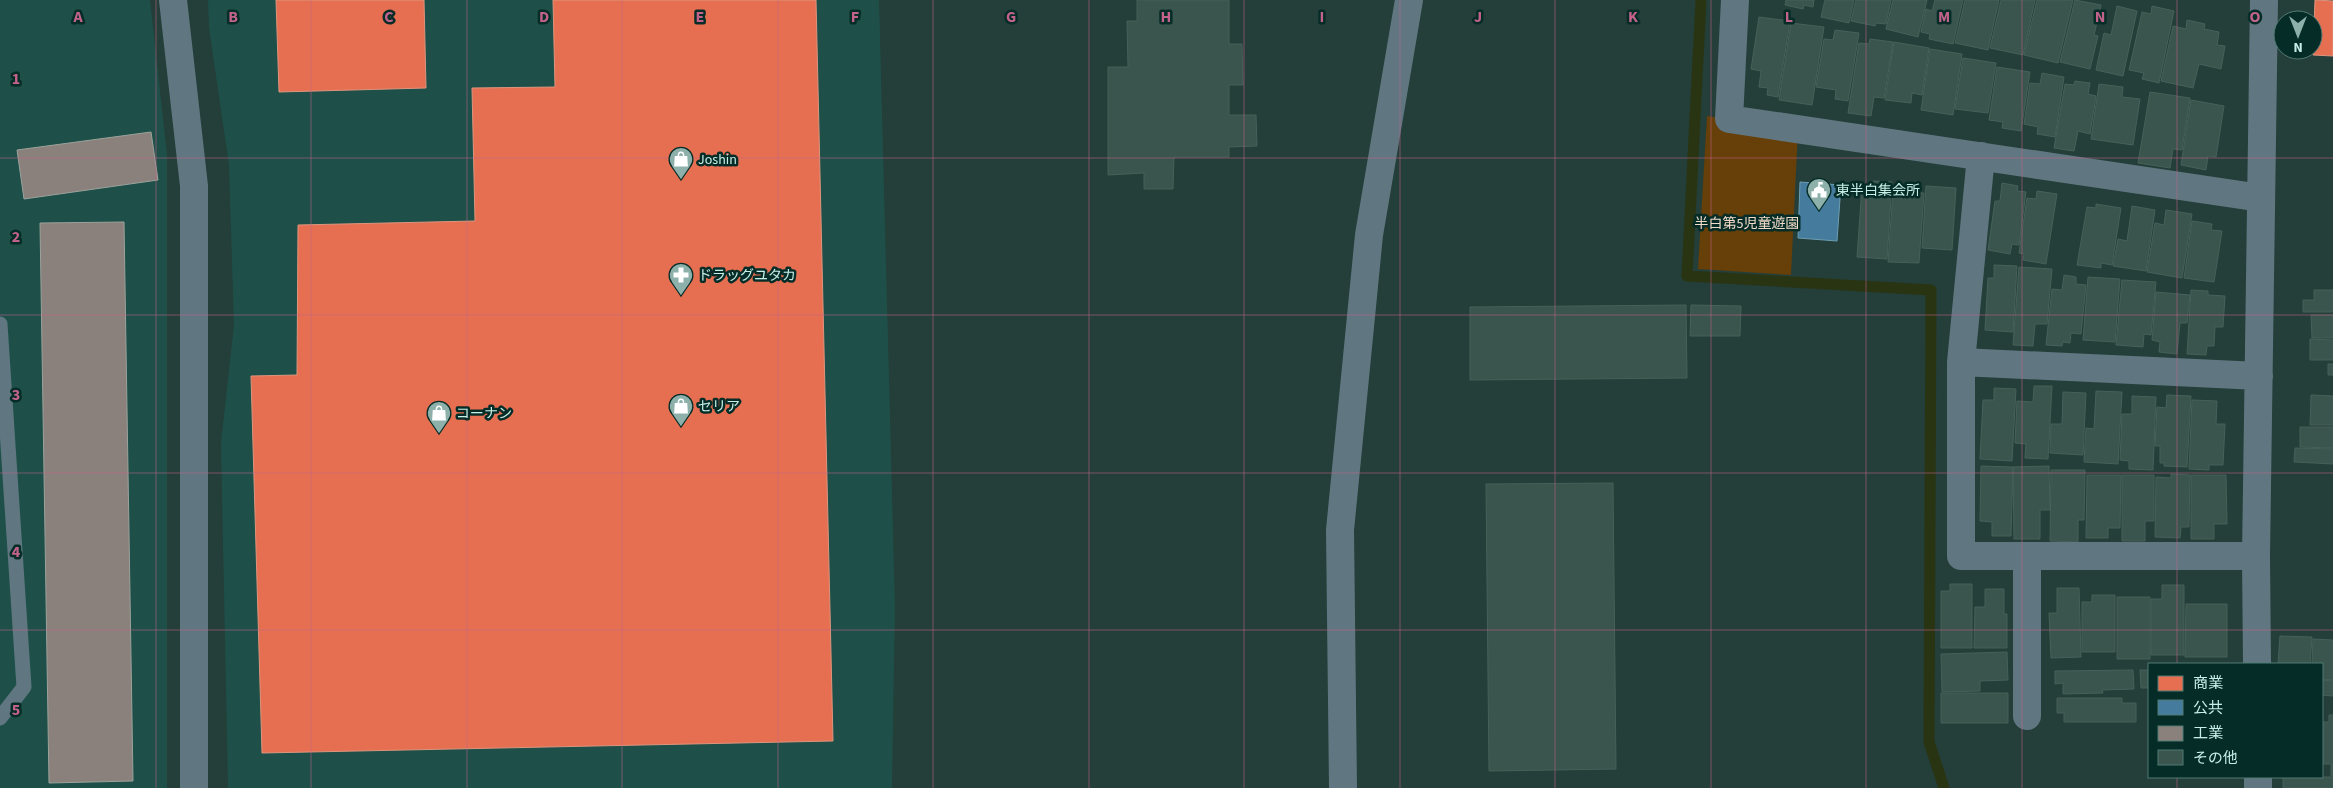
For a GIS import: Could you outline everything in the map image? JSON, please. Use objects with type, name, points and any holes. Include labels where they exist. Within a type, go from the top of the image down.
[{"type":"street","points":[[173,0],[194,186],[194,788]]},
{"type":"street","points":[[1343,788],[1340,530],[1369,235],[1408,0]]},
{"type":"street","points":[[1735,0],[1729,119],[2261,198]]},
{"type":"street","points":[[2257,663],[2256,556],[2261,198],[2260,1]]},
{"type":"street","points":[[1981,156],[1961,362],[1960,556],[2256,556]]},
{"type":"street","points":[[1961,362],[2259,376]]},
{"type":"street","points":[[2027,556],[2027,716]]},
{"type":"lane","points":[[0,324],[24,687],[0,718]]},
{"type":"shaded area","points":[[0,0],[150,0],[167,155],[167,788],[0,788]]},
{"type":"shaded area","points":[[208,0],[879,0],[895,606],[892,788],[228,788],[221,443],[234,325],[229,165],[209,28]]},
{"type":"green space","name":"半白第5児童遊園","points":[[1707,116],[1798,130],[1791,275],[1698,269]]},
{"type":"building: 商業","points":[[276,0],[424,0],[426,88],[279,92]]},
{"type":"building: 商業","points":[[553,0],[816,0],[833,741],[262,753],[251,376],[297,375],[298,225],[475,221],[472,88],[555,87]]},
{"type":"building: 商業","points":[[2315,0],[2333,1],[2333,56],[2323,56],[2323,10],[2315,10]]},
{"type":"building: 公共","name":"東半白集会所","points":[[1800,182],[1841,185],[1837,241],[1798,238]]},
{"type":"building: 工業","points":[[151,132],[158,180],[24,199],[17,150]]},
{"type":"building: 工業","points":[[124,222],[133,781],[49,783],[40,223]]},
{"type":"building: その他","points":[[1137,0],[1229,0],[1229,44],[1242,44],[1243,85],[1229,85],[1229,115],[1256,115],[1257,146],[1229,147],[1229,157],[1174,157],[1173,189],[1144,189],[1144,173],[1108,175],[1108,67],[1128,67],[1127,21],[1137,21]]},
{"type":"building: その他","points":[[1786,0],[1814,0],[1813,7],[1804,5],[1803,9],[1785,5]]},
{"type":"building: その他","points":[[1825,0],[1854,0],[1849,23],[1821,17]]},
{"type":"building: その他","points":[[1856,0],[1891,0],[1886,24],[1876,23],[1875,26],[1851,21]]},
{"type":"building: その他","points":[[1893,0],[1927,0],[1918,37],[1886,29]]},
{"type":"building: その他","points":[[1935,0],[1963,0],[1953,44],[1929,39],[1930,34],[1921,32],[1926,9],[1932,11]]},
{"type":"building: その他","points":[[1965,0],[1999,0],[1988,50],[1955,43]]},
{"type":"building: その他","points":[[2001,0],[2035,0],[2023,55],[1990,48]]},
{"type":"building: その他","points":[[2037,0],[2073,0],[2058,63],[2024,55]]},
{"type":"building: その他","points":[[2075,0],[2101,5],[2094,35],[2098,36],[2090,69],[2060,62]]},
{"type":"building: その他","points":[[2117,6],[2137,11],[2123,76],[2096,70],[2104,33],[2111,35]]},
{"type":"building: その他","points":[[2152,6],[2174,11],[2159,83],[2142,79],[2144,73],[2129,70],[2142,12],[2151,14]]},
{"type":"building: その他","points":[[1759,17],[1790,21],[1778,97],[1767,95],[1768,88],[1759,87],[1761,71],[1751,69]]},
{"type":"building: その他","points":[[2187,20],[2205,24],[2204,29],[2219,32],[2217,45],[2225,46],[2221,69],[2199,64],[2193,88],[2161,81],[2173,26],[2186,29]]},
{"type":"building: その他","points":[[1791,23],[1824,27],[1812,105],[1779,100]]},
{"type":"building: その他","points":[[1835,30],[1859,33],[1848,101],[1835,99],[1836,90],[1816,87],[1824,39],[1833,40]]},
{"type":"building: その他","points":[[1870,39],[1893,42],[1884,98],[1874,97],[1871,116],[1848,113],[1859,43],[1869,44]]},
{"type":"building: その他","points":[[1894,42],[1929,48],[1922,95],[1912,93],[1911,103],[1885,100]]},
{"type":"building: その他","points":[[1930,49],[1962,54],[1953,115],[1921,110]]},
{"type":"building: その他","points":[[1963,58],[1996,63],[1988,113],[1955,109]]},
{"type":"building: その他","points":[[1997,67],[2030,72],[2021,131],[2002,128],[2003,122],[1989,120]]},
{"type":"building: その他","points":[[2042,73],[2064,77],[2055,137],[2037,134],[2038,127],[2024,124],[2030,83],[2040,84]]},
{"type":"building: その他","points":[[2075,81],[2090,83],[2088,94],[2096,96],[2090,134],[2078,131],[2074,151],[2054,148],[2065,84],[2074,85]]},
{"type":"building: その他","points":[[2099,84],[2123,87],[2122,97],[2140,99],[2133,145],[2091,139]]},
{"type":"building: その他","points":[[2150,92],[2190,98],[2182,150],[2173,149],[2170,168],[2138,163]]},
{"type":"building: その他","points":[[2191,100],[2224,106],[2216,157],[2208,156],[2206,170],[2181,165]]},
{"type":"building: その他","points":[[1873,181],[1892,182],[1887,259],[1857,257],[1862,186],[1873,187]]},
{"type":"building: その他","points":[[2002,183],[2018,186],[2017,191],[2026,192],[2019,245],[2012,244],[2010,254],[1988,250],[1995,201],[2000,201]]},
{"type":"building: その他","points":[[1926,186],[1956,188],[1952,250],[1922,248]]},
{"type":"building: その他","points":[[2037,191],[2057,194],[2046,264],[2023,260],[2024,254],[2019,253],[2027,198],[2036,199]]},
{"type":"building: その他","points":[[1893,192],[1924,193],[1919,263],[1888,262]]},
{"type":"building: その他","points":[[2096,204],[2121,208],[2112,265],[2101,263],[2101,268],[2077,265],[2087,207],[2096,208]]},
{"type":"building: その他","points":[[2132,206],[2155,210],[2146,271],[2113,266],[2118,239],[2127,241]]},
{"type":"building: その他","points":[[2166,210],[2192,214],[2182,278],[2147,272],[2155,223],[2164,225]]},
{"type":"building: その他","points":[[2192,221],[2212,224],[2211,230],[2222,231],[2214,282],[2184,278]]},
{"type":"building: その他","points":[[1994,265],[2017,266],[2013,332],[1985,330],[1988,278],[1994,278]]},
{"type":"building: その他","points":[[2019,267],[2052,269],[2047,324],[2035,324],[2033,346],[2013,345]]},
{"type":"building: その他","points":[[2064,275],[2076,277],[2076,284],[2086,285],[2081,334],[2071,333],[2070,343],[2063,342],[2062,346],[2046,345],[2052,289],[2062,290]]},
{"type":"building: その他","points":[[2088,277],[2120,279],[2115,342],[2083,340]]},
{"type":"building: その他","points":[[2122,280],[2156,282],[2151,335],[2144,334],[2143,347],[2116,345]]},
{"type":"building: その他","points":[[2191,290],[2208,291],[2208,295],[2225,296],[2223,327],[2215,327],[2214,346],[2207,346],[2206,355],[2187,354]]},
{"type":"building: その他","points":[[2314,290],[2333,290],[2333,312],[2303,312],[2303,300],[2314,300]]},
{"type":"building: その他","points":[[2156,292],[2190,295],[2187,323],[2180,323],[2177,354],[2159,352],[2160,342],[2152,340]]},
{"type":"building: その他","points":[[1686,305],[1687,378],[1470,380],[1470,307]]},
{"type":"building: その他","points":[[1691,305],[1741,306],[1740,336],[1690,336]]},
{"type":"building: その他","points":[[2311,315],[2333,315],[2333,338],[2312,338]]},
{"type":"building: その他","points":[[2310,339],[2333,340],[2333,360],[2310,360]]},
{"type":"building: その他","points":[[2328,364],[2333,364],[2333,375],[2328,375]]},
{"type":"building: その他","points":[[2034,386],[2052,386],[2048,459],[2025,458],[2026,444],[2015,443],[2017,401],[2033,402]]},
{"type":"building: その他","points":[[1994,388],[2016,389],[2012,461],[1980,459],[1983,400],[1994,400]]},
{"type":"building: その他","points":[[2096,391],[2122,392],[2118,464],[2084,462],[2086,428],[2094,429]]},
{"type":"building: その他","points":[[2063,392],[2086,393],[2083,455],[2050,453],[2051,424],[2062,424]]},
{"type":"building: その他","points":[[2167,395],[2191,396],[2187,467],[2164,466],[2164,463],[2160,463],[2160,446],[2155,446],[2157,407],[2166,408]]},
{"type":"building: その他","points":[[2311,395],[2333,396],[2333,425],[2310,425]]},
{"type":"building: その他","points":[[2132,396],[2156,397],[2153,470],[2129,469],[2129,461],[2120,460],[2122,414],[2132,414]]},
{"type":"building: その他","points":[[2192,400],[2217,401],[2216,424],[2225,424],[2223,465],[2209,465],[2209,470],[2189,469]]},
{"type":"building: その他","points":[[2300,427],[2333,427],[2333,448],[2300,447]]},
{"type":"building: その他","points":[[2295,448],[2333,449],[2333,464],[2294,462]]},
{"type":"building: その他","points":[[1981,466],[2013,467],[2011,536],[1992,536],[1992,522],[1980,521]]},
{"type":"building: その他","points":[[2049,466],[2050,510],[2040,510],[2040,539],[2014,539],[2013,467]]},
{"type":"building: その他","points":[[2051,470],[2085,470],[2084,520],[2078,520],[2078,542],[2050,541]]},
{"type":"building: その他","points":[[2171,474],[2190,475],[2189,527],[2181,527],[2180,538],[2155,537],[2156,477],[2171,478]]},
{"type":"building: その他","points":[[2087,475],[2121,475],[2120,528],[2108,528],[2108,538],[2086,538]]},
{"type":"building: その他","points":[[2122,475],[2154,475],[2154,521],[2145,521],[2145,541],[2122,541]]},
{"type":"building: その他","points":[[2191,475],[2226,475],[2227,524],[2214,524],[2214,539],[2191,539]]},
{"type":"building: その他","points":[[1613,483],[1616,769],[1489,771],[1486,484]]},
{"type":"building: その他","points":[[1950,584],[1972,584],[1972,648],[1941,648],[1941,591],[1950,591]]},
{"type":"building: その他","points":[[2162,585],[2184,585],[2184,655],[2151,655],[2151,599],[2162,599]]},
{"type":"building: その他","points":[[2057,588],[2079,588],[2081,657],[2051,658],[2049,613],[2057,613]]},
{"type":"building: その他","points":[[1985,589],[2004,589],[2004,614],[2007,614],[2007,648],[1974,648],[1975,607],[1985,607]]},
{"type":"building: その他","points":[[2092,595],[2115,595],[2115,652],[2082,652],[2082,602],[2092,602]]},
{"type":"building: その他","points":[[2117,597],[2150,597],[2150,659],[2117,659]]},
{"type":"building: その他","points":[[2186,604],[2227,604],[2227,657],[2185,657]]},
{"type":"building: その他","points":[[2280,636],[2312,637],[2310,663],[2278,663]]},
{"type":"building: その他","points":[[2313,639],[2333,640],[2333,680],[2323,679],[2323,663],[2312,663]]},
{"type":"building: その他","points":[[2007,652],[2008,680],[1980,681],[1980,691],[1942,692],[1941,654]]},
{"type":"building: その他","points":[[2133,670],[2134,689],[2102,690],[2103,693],[2063,694],[2063,683],[2055,684],[2055,671]]},
{"type":"building: その他","points":[[2140,670],[2148,670],[2148,688],[2141,688]]},
{"type":"building: その他","points":[[2323,680],[2333,681],[2333,696],[2323,695]]},
{"type":"building: その他","points":[[1941,693],[2008,693],[2008,723],[1941,723]]},
{"type":"building: その他","points":[[2057,698],[2122,698],[2122,703],[2136,703],[2136,722],[2064,722],[2064,713],[2057,713]]},
{"type":"building: その他","points":[[2329,715],[2333,715],[2333,776],[2331,776],[2331,764],[2323,764],[2323,722],[2329,722]]},
{"type":"building: その他","points":[[2333,777],[2333,788],[2283,788],[2283,778]]},
{"type":"waterway","points":[[1701,0],[1687,276],[1931,290],[1929,742],[1944,788]]},
{"type":"place","name":"Joshin","points":[[681,180]]},
{"type":"place","name":"東半白集会所","points":[[1819,211]]},
{"type":"place","name":"ドラッグユタカ","points":[[681,296]]},
{"type":"place","name":"セリア","points":[[681,427]]},
{"type":"place","name":"コーナン","points":[[439,434]]}]
